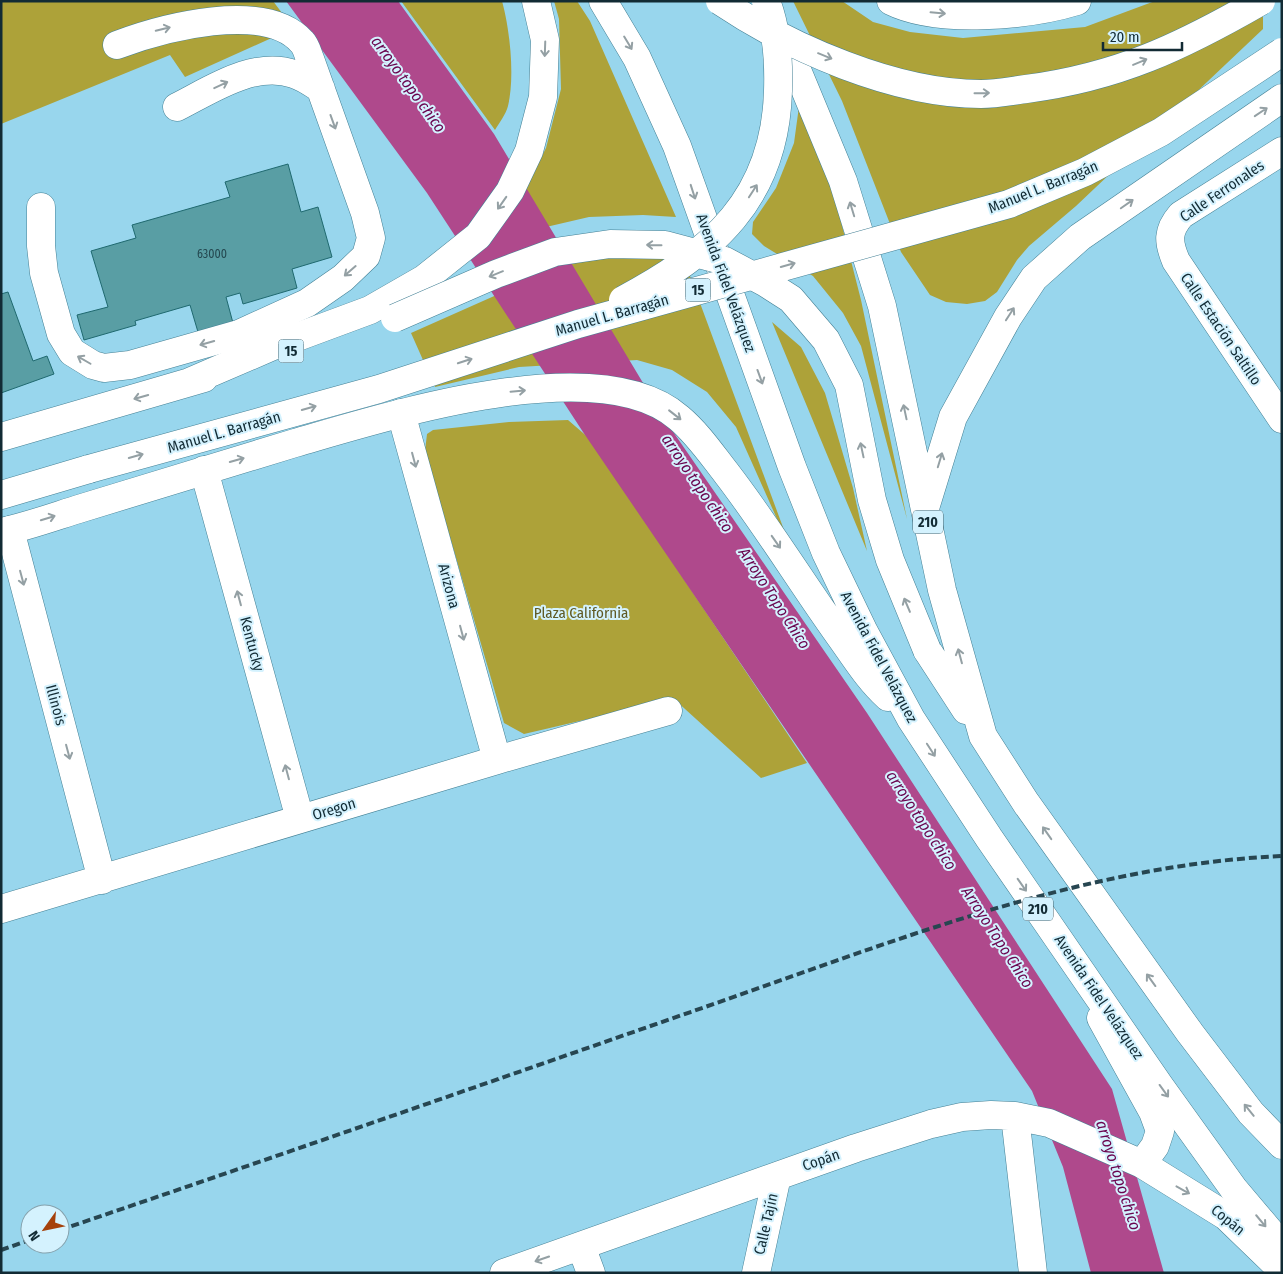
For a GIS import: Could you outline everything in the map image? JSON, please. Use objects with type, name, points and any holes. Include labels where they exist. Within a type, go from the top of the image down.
[{"type":"main road","points":[[187,383],[273,346],[370,310],[424,279],[478,236],[510,191],[529,151],[543,97],[545,40],[536,1]]},
{"type":"main road","name":"Avenida Fidel Velázquez","points":[[603,1],[637,58],[677,146],[792,468],[826,553],[864,632],[910,719],[989,838],[1233,1188],[1282,1246]]},
{"type":"main road","points":[[720,1],[752,22],[824,57],[914,87],[981,94],[1070,83],[1133,65],[1201,36],[1261,1]]},
{"type":"main road","name":"210","points":[[754,1],[797,70],[843,181],[882,306],[926,506],[942,590],[983,736],[1026,803],[1184,1026],[1251,1113],[1282,1146]]},
{"type":"main road","points":[[578,324],[648,287],[695,256],[741,209],[758,184],[770,152],[778,114],[779,76],[773,19],[766,1]]},
{"type":"main road","points":[[891,1],[921,11],[1005,16],[1032,13],[1077,1]]},
{"type":"main road","points":[[41,207],[41,246],[44,273],[61,334],[72,352],[93,365],[118,368],[239,334],[307,303],[360,263],[366,256],[371,238],[356,186],[303,43],[283,27],[264,21],[240,20],[176,26],[154,31],[117,45]]},
{"type":"main road","name":"Manuel L. Barragán","points":[[1,495],[379,389],[578,324],[1009,204],[1085,172],[1161,132],[1282,52]]},
{"type":"main road","points":[[177,107],[242,76],[263,70],[292,73],[321,89]]},
{"type":"main road","points":[[926,506],[953,417],[1008,317],[1034,278],[1080,237],[1282,98]]},
{"type":"main road","name":"Calle Ferronales","points":[[1168,236],[1181,215],[1279,160]]},
{"type":"main road","name":"Calle Estación Saltillo","points":[[1168,236],[1176,261],[1282,420]]},
{"type":"main road","name":"15","points":[[1,437],[187,383],[395,318],[496,274],[555,252],[610,244],[665,245],[725,261],[792,299],[826,340],[849,385],[872,500],[890,560],[927,650],[983,736]]},
{"type":"main road","points":[[273,346],[286,333],[307,303]]},
{"type":"main road","points":[[239,334],[273,346]]},
{"type":"main road","points":[[6,531],[204,470],[402,413],[466,398],[556,388],[610,391],[640,397],[666,408],[680,418],[706,446],[744,496],[860,667],[910,719]]},
{"type":"main road","name":"Arizona","points":[[402,413],[497,760]]},
{"type":"main road","name":"Kentucky","points":[[204,470],[300,819]]},
{"type":"main road","name":"Illinois","points":[[6,531],[102,880]]},
{"type":"main road","name":"Oregon","points":[[1,909],[497,760],[668,711]]},
{"type":"main road","points":[[1068,951],[1092,1002],[1153,1112],[1160,1131],[1154,1146],[1134,1162]]},
{"type":"main road","points":[[1015,1116],[1033,1273]]},
{"type":"main road","name":"Copán","points":[[504,1273],[777,1176],[932,1124],[962,1117],[1015,1116],[1049,1123],[1134,1162],[1226,1216],[1282,1270]]},
{"type":"main road","name":"Calle Tajín","points":[[756,1273],[777,1176]]},
{"type":"main road","points":[[581,1246],[591,1273]]},
{"type":"green space","points":[[1,1],[273,1],[282,13],[276,36],[185,77],[170,55],[1,124]]},
{"type":"green space","points":[[401,1],[502,1],[509,39],[511,81],[507,109],[495,130]]},
{"type":"green space","points":[[554,1],[577,1],[590,21],[676,217],[643,215],[589,217],[516,234],[524,191],[546,148],[561,89],[559,19]]},
{"type":"green space","points":[[793,1],[842,1],[873,22],[910,32],[963,38],[1085,27],[1155,1],[1263,1],[1263,29],[1076,206],[1029,246],[1017,260],[997,292],[985,301],[967,304],[946,302],[930,295],[901,252],[842,101]]},
{"type":"green space","points":[[800,99],[835,198],[861,300],[907,519],[861,346],[843,313],[813,276],[764,246],[752,234],[753,222],[776,188],[794,143]]},
{"type":"green space","points":[[661,254],[690,276],[794,557],[736,427],[707,392],[672,370],[637,360],[519,367],[435,387],[411,333],[573,261]]},
{"type":"green space","points":[[772,322],[801,347],[825,393],[853,488],[867,551]]},
{"type":"green space","name":"Plaza California","points":[[568,420],[590,439],[807,763],[761,778],[674,699],[524,734],[504,723],[425,451],[427,434],[433,430],[509,422]]},
{"type":"water","points":[[286,1],[398,1],[494,134],[667,423],[867,713],[1112,1089],[1164,1273],[1091,1273],[1063,1167],[1032,1091],[583,432],[427,193]]},
{"type":"building","points":[[288,164],[301,212],[318,207],[332,257],[292,269],[297,288],[243,304],[240,293],[226,297],[233,323],[198,332],[190,305],[135,321],[136,325],[84,340],[77,315],[108,307],[91,251],[136,238],[132,225],[230,197],[225,182]]},
{"type":"building","points":[[8,292],[33,361],[47,356],[54,374],[1,393],[1,294]]},
{"type":"railway","points":[[70,1227],[846,957],[989,910],[1134,874],[1207,862],[1282,856]]},
{"type":"railway","points":[[1,1250],[20,1243]]},
{"type":"water label","name":"arroyo topo chico","points":[[409,84]]},
{"type":"water label","name":"arroyo topo chico","points":[[698,483]]},
{"type":"water label","name":"Arroyo Topo Chico","points":[[775,598]]},
{"type":"water label","name":"arroyo topo chico","points":[[922,820]]},
{"type":"water label","name":"Arroyo Topo Chico","points":[[998,937]]},
{"type":"water label","name":"arroyo topo chico","points":[[1119,1175]]}]
